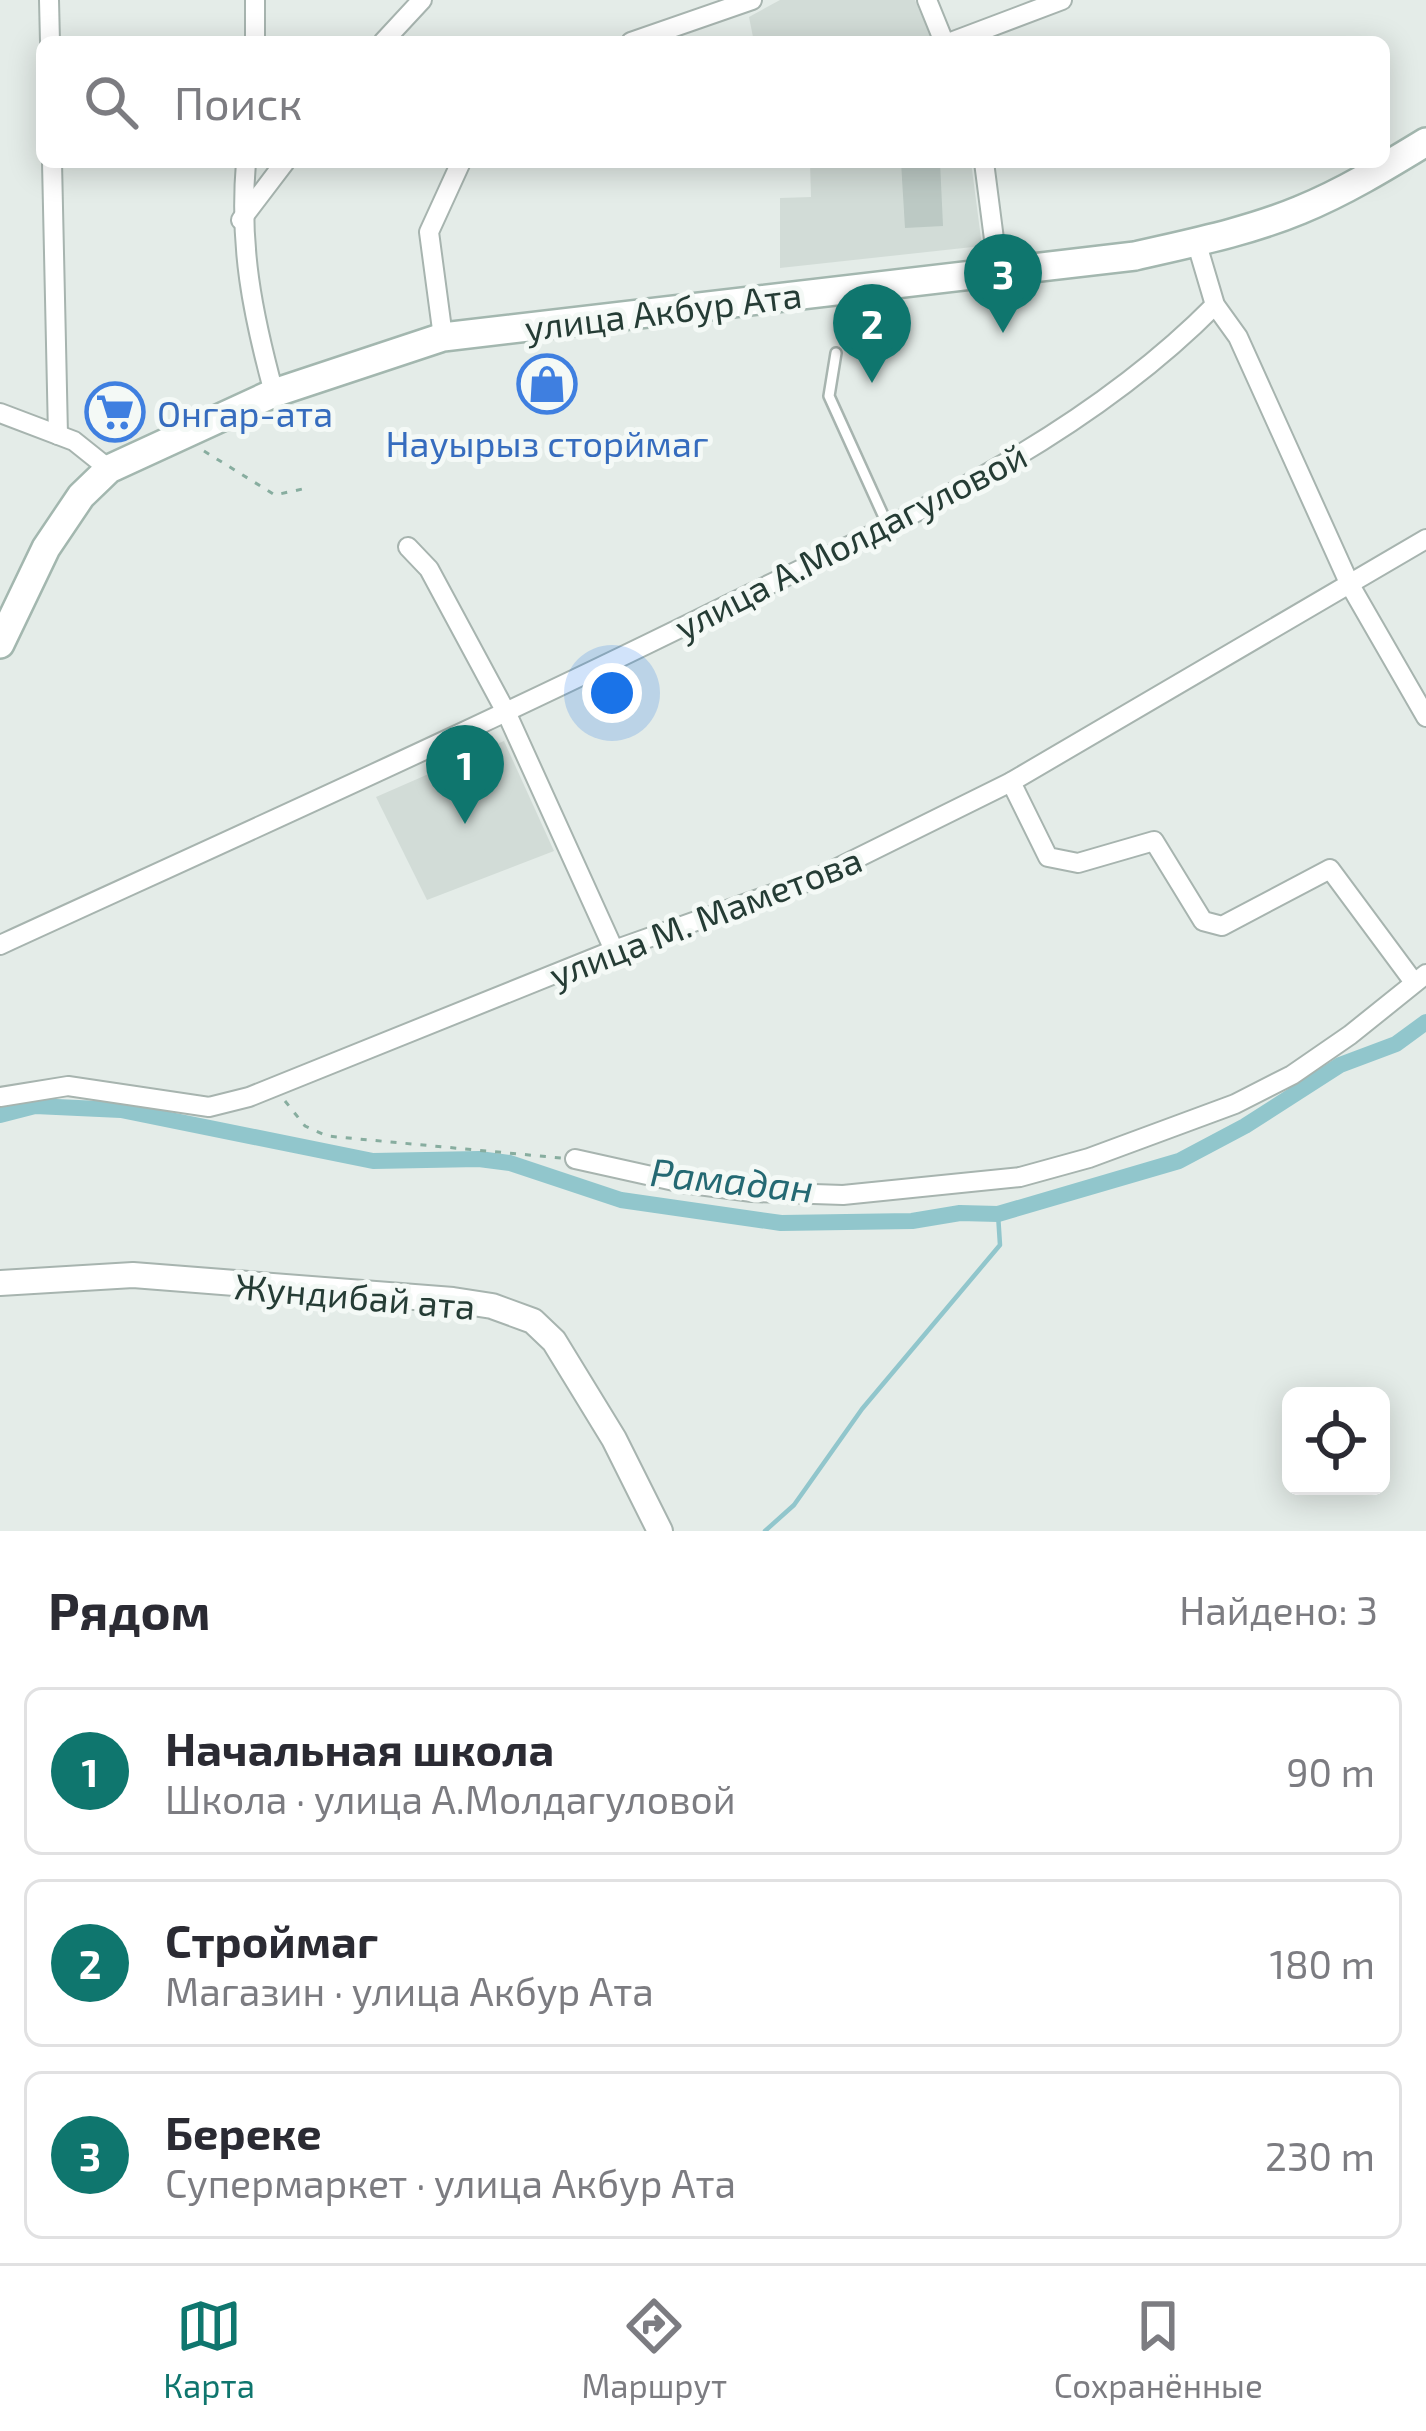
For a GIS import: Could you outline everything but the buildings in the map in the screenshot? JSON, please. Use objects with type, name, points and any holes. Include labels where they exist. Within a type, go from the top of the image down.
[{"type":"main road","name":"улица Акбур Ата","points":[[1390,164],[1426,142]]},
{"type":"main road","name":"улица Акбур Ата","points":[[0,644],[46,548],[80,496],[109,469],[274,392],[443,337],[1135,256],[1300,210],[1384,168]]},
{"type":"street","points":[[49,0],[50,36]]},
{"type":"street","points":[[255,0],[255,36]]},
{"type":"street","points":[[389,36],[422,0]]},
{"type":"street","points":[[648,36],[752,0]]},
{"type":"street","points":[[927,0],[944,36]]},
{"type":"street","points":[[963,36],[1062,0]]},
{"type":"street","points":[[52,168],[58,435]]},
{"type":"street","points":[[245,168],[241,220],[250,308],[274,392]]},
{"type":"street","points":[[241,220],[280,168]]},
{"type":"street","points":[[443,337],[429,232],[458,168]]},
{"type":"street","points":[[985,168],[998,269]]},
{"type":"street","points":[[1196,242],[1215,304],[1238,337],[1350,585],[1426,717]]},
{"type":"street","name":"улица А.Молдагуловой","points":[[0,945],[507,714],[888,526],[1083,417],[1167,353],[1215,304]]},
{"type":"street","points":[[0,413],[58,435],[109,469]]},
{"type":"street","name":"улица М. Маметова","points":[[0,1097],[68,1086],[209,1106],[274,1088],[614,950],[814,879],[1011,782],[1426,539]]},
{"type":"street","points":[[408,547],[430,568],[507,714],[614,950]]},
{"type":"street","points":[[574,1159],[683,1183],[752,1192],[843,1195],[1020,1177],[1089,1159],[1235,1104],[1292,1076],[1419,977],[1330,869],[1222,926],[1203,921],[1154,842],[1078,862],[1048,856],[1011,782]]},
{"type":"street","name":"Жундибай ата","points":[[0,1283],[134,1275],[453,1300],[492,1306],[533,1321],[554,1341],[614,1439],[660,1531]]},
{"type":"lane","points":[[836,353],[829,396],[888,526]]},
{"type":"path","points":[[190,429],[203,450],[275,495],[308,488]]},
{"type":"path","points":[[274,1088],[305,1126],[327,1136],[574,1159]]},
{"type":"shaded area","points":[[780,0],[915,0],[930,36],[753,36],[749,17]]},
{"type":"shaded area","points":[[810,168],[972,168],[982,246],[780,268],[780,198],[811,197]]},
{"type":"shaded area","points":[[504,741],[554,851],[427,900],[376,797]]},
{"type":"waterway","name":"Рамадан","points":[[0,1115],[35,1106],[121,1110],[373,1161],[510,1163],[621,1200],[781,1223],[912,1221],[960,1213],[998,1214],[1179,1161],[1245,1126],[1340,1065],[1396,1044],[1426,1022]]},
{"type":"waterway","points":[[765,1531],[794,1505],[862,1409],[1000,1245],[998,1214]]},
{"type":"place","name":"Береке","points":[[1003,333]]},
{"type":"place","name":"Строймаг","points":[[872,383]]},
{"type":"place","name":"Науырыз сторймаг","points":[[547,384]]},
{"type":"place","name":"Онгар-ата","points":[[115,412]]},
{"type":"place","name":"Начальная школа","points":[[465,824]]}]
